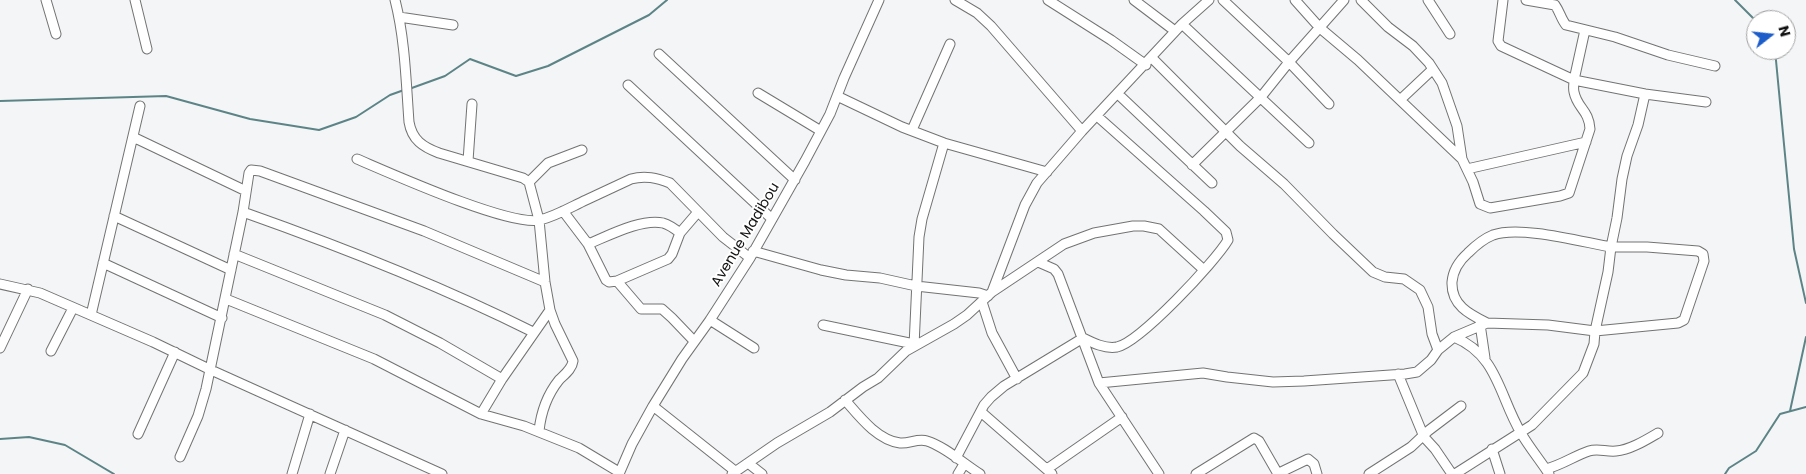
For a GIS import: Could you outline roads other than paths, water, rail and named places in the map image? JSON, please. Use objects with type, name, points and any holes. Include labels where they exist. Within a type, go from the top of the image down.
[{"type":"street","points":[[46,0],[56,34]]},
{"type":"street","points":[[135,0],[147,50]]},
{"type":"street","points":[[395,0],[399,17],[409,122],[417,141],[428,149],[523,178],[528,182],[539,220],[545,282],[550,310],[558,332],[573,361],[571,368],[551,392],[541,414],[540,431]]},
{"type":"street","name":"Avenue Madibou","points":[[619,473],[632,444],[653,406],[751,255],[795,180],[821,132],[878,0]]},
{"type":"street","points":[[1048,0],[1111,40],[1149,61],[1240,146],[1284,184],[1332,234],[1373,272],[1385,277],[1404,279],[1420,290],[1428,307],[1432,334],[1438,350]]},
{"type":"street","points":[[1134,0],[1179,28],[1261,97],[1309,143]]},
{"type":"street","points":[[1017,379],[992,333],[987,297],[1025,205],[1038,183],[1082,132],[1179,28],[1209,0]]},
{"type":"street","points":[[1222,0],[1289,62],[1330,104]]},
{"type":"street","points":[[1295,0],[1320,28],[1358,60],[1462,159]]},
{"type":"street","points":[[1192,165],[1261,97],[1344,0]]},
{"type":"street","points":[[1361,0],[1388,27],[1414,46],[1442,83],[1451,104],[1459,133],[1462,159],[1480,204],[1490,208],[1569,193],[1590,129],[1589,119],[1578,103],[1574,92],[1574,80],[1585,30]]},
{"type":"street","points":[[1428,0],[1450,34]]},
{"type":"street","points":[[1503,0],[1498,41],[1501,46],[1574,80],[1645,94],[1706,102]]},
{"type":"street","points":[[1526,0],[1555,5],[1566,25],[1615,37],[1668,55],[1715,66]]},
{"type":"street","points":[[958,1],[977,13],[992,26],[1082,132]]},
{"type":"street","points":[[399,17],[453,24]]},
{"type":"street","points":[[912,130],[950,44]]},
{"type":"street","points":[[658,54],[795,180]]},
{"type":"street","points":[[1400,100],[1433,69]]},
{"type":"street","points":[[628,85],[772,219]]},
{"type":"street","points":[[758,92],[821,132]]},
{"type":"street","points":[[1118,94],[1212,183]]},
{"type":"street","points":[[1398,374],[1424,437],[1454,474],[1520,432],[1541,416],[1583,374],[1591,355],[1608,272],[1627,156],[1638,126],[1645,94]]},
{"type":"street","points":[[837,96],[944,143],[1047,172]]},
{"type":"street","points":[[468,161],[472,104]]},
{"type":"street","points":[[91,315],[140,106]]},
{"type":"street","points":[[1083,338],[1108,347],[1117,347],[1124,344],[1155,320],[1204,270],[1228,240],[1226,232],[1097,116]]},
{"type":"street","points":[[133,137],[246,191]]},
{"type":"street","points":[[1467,170],[1586,142]]},
{"type":"street","points":[[914,345],[916,286],[922,219],[944,143]]},
{"type":"street","points":[[528,182],[548,163],[582,150]]},
{"type":"street","points":[[357,159],[474,206],[510,217],[530,220],[539,220],[563,211],[631,179],[650,177],[670,184],[723,237],[751,255],[846,275],[880,278],[916,286],[979,293],[987,297]]},
{"type":"street","points":[[180,458],[198,416],[210,370],[226,299],[249,173],[254,169],[424,231],[545,282]]},
{"type":"street","points":[[563,211],[588,244],[606,280],[609,282],[617,281],[668,259],[672,254],[680,233],[698,212]]},
{"type":"street","points":[[243,212],[414,276],[533,332]]},
{"type":"street","points":[[114,216],[231,270]]},
{"type":"street","points":[[588,244],[621,231],[654,222],[670,225],[680,233]]},
{"type":"street","points":[[653,406],[734,473],[777,443],[817,421],[878,378],[914,345],[954,324],[987,297],[1064,244],[1078,238],[1109,230],[1144,226],[1159,230],[1204,270]]},
{"type":"street","points":[[1099,383],[1203,373],[1273,382],[1304,382],[1418,372],[1431,360],[1438,350],[1454,337],[1484,323],[1548,325],[1595,331],[1678,323],[1684,320],[1704,261],[1703,254],[1698,251],[1611,247],[1525,233],[1494,235],[1477,244],[1460,260],[1453,275],[1452,291],[1458,303],[1468,314],[1484,323]]},
{"type":"street","points":[[234,254],[385,315],[440,343],[502,379]]},
{"type":"street","points":[[1038,262],[1054,269],[1058,274],[1099,383],[1159,474]]},
{"type":"street","points":[[103,263],[222,318]]},
{"type":"street","points":[[617,281],[641,309],[662,309],[694,341]]},
{"type":"street","points":[[0,284],[28,289],[91,315],[442,474]]},
{"type":"street","points":[[0,348],[28,289]]},
{"type":"street","points":[[226,299],[374,359],[481,414],[540,431],[579,448],[619,473]]},
{"type":"street","points":[[51,351],[73,308]]},
{"type":"street","points":[[481,414],[533,332],[550,310]]},
{"type":"street","points":[[710,320],[754,348]]},
{"type":"street","points":[[1484,323],[1485,358]]},
{"type":"street","points":[[823,325],[914,345]]},
{"type":"street","points":[[1454,337],[1476,349],[1485,358],[1492,369],[1520,432],[1548,471],[1588,451],[1596,449],[1618,451],[1640,443],[1658,433]]},
{"type":"street","points":[[956,458],[991,397],[1083,338]]},
{"type":"street","points":[[138,434],[175,352]]},
{"type":"street","points":[[845,400],[872,428],[894,442],[902,443],[925,440],[980,474]]},
{"type":"street","points":[[1369,474],[1396,458],[1461,406]]},
{"type":"street","points":[[981,412],[1050,471],[1122,417]]},
{"type":"street","points":[[292,474],[310,414]]},
{"type":"street","points":[[330,474],[345,430]]},
{"type":"street","points":[[1196,474],[1254,438],[1259,441],[1277,474],[1308,459],[1314,464],[1317,474]]},
{"type":"street","points":[[1492,449],[1500,474]]},
{"type":"street","points":[[748,463],[762,474]]},
{"type":"street","points":[[958,474],[964,464]]},
{"type":"waterway","points":[[409,89],[445,76],[470,59],[516,76],[548,66],[649,15],[667,0]]},
{"type":"waterway","points":[[1735,0],[1746,11]]},
{"type":"waterway","points":[[1776,60],[1794,249],[1806,303]]},
{"type":"waterway","points":[[0,101],[166,96],[250,119],[319,130],[356,117],[390,95],[404,90]]},
{"type":"waterway","points":[[1790,411],[1806,337]]},
{"type":"waterway","points":[[1725,474],[1729,468],[1756,451],[1780,414],[1806,407]]},
{"type":"waterway","points":[[0,439],[29,437],[65,445],[114,474]]}]
